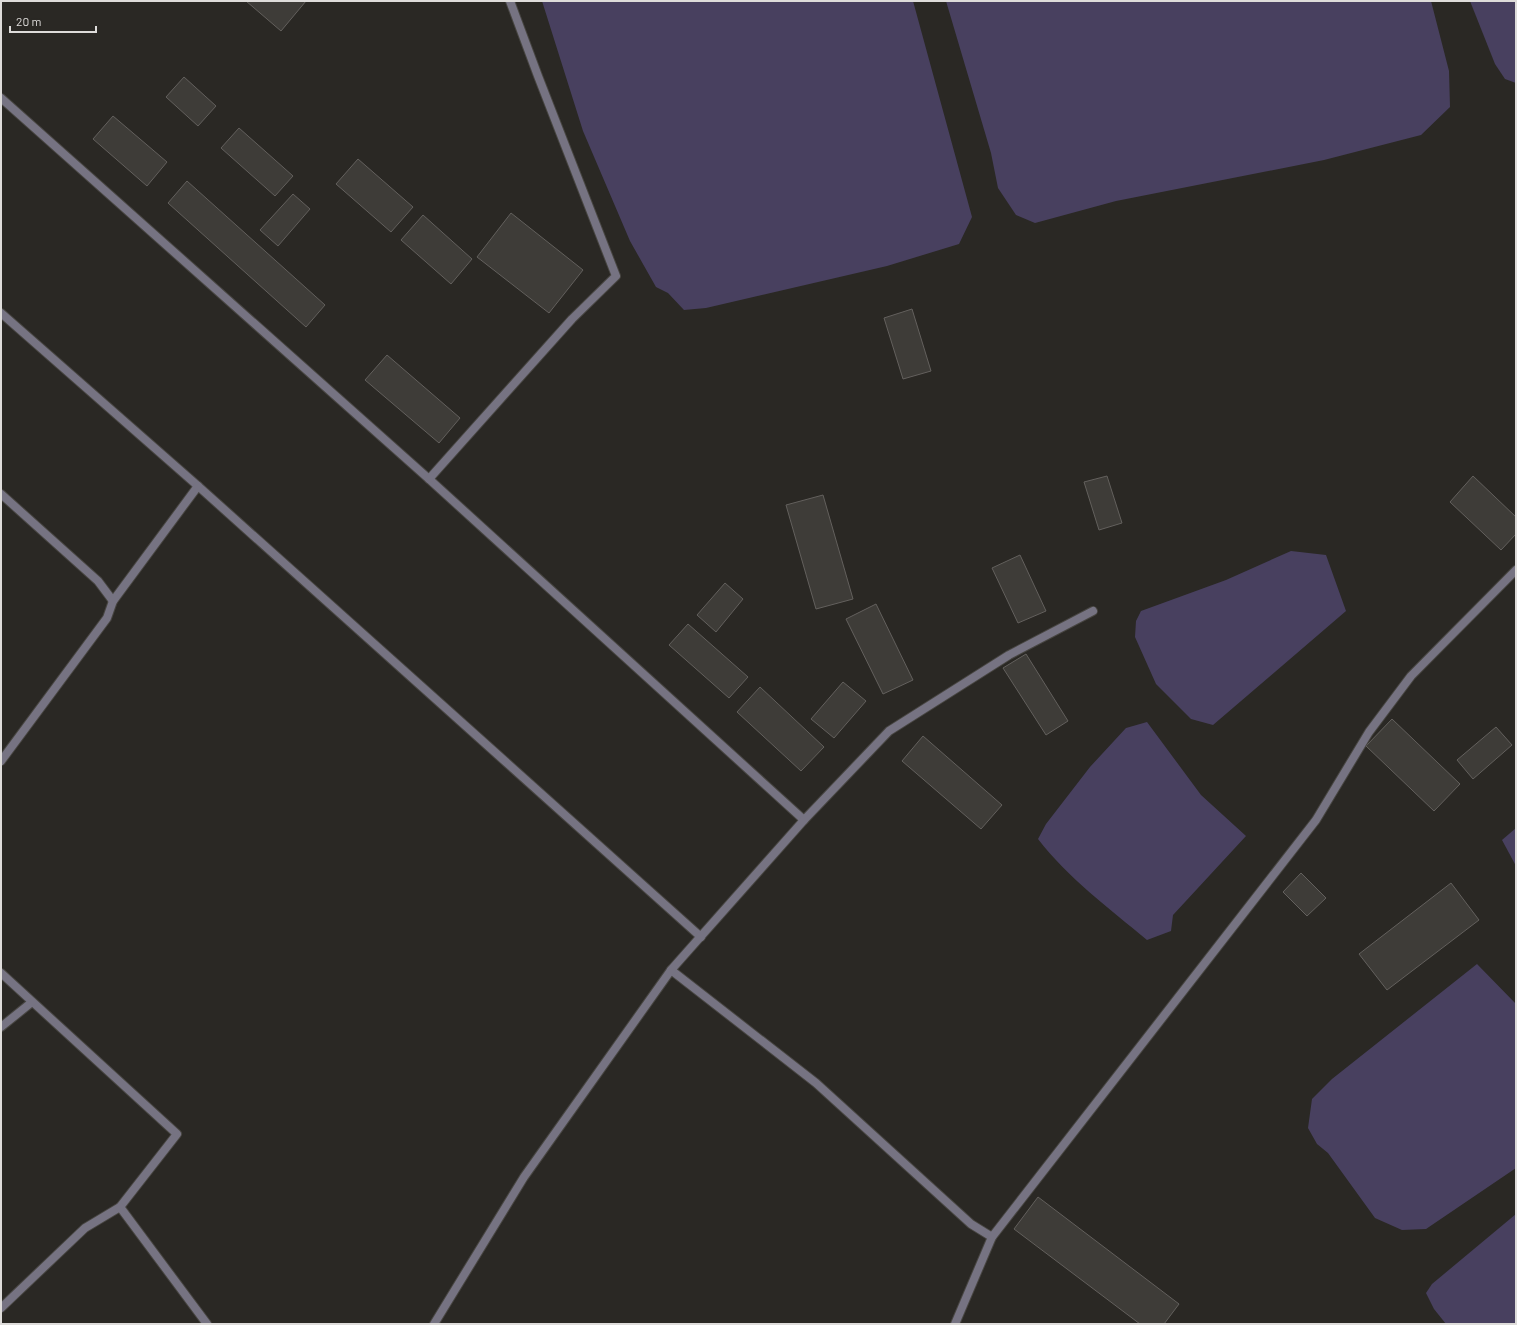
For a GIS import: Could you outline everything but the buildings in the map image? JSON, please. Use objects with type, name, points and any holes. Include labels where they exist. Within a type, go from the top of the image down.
[{"type":"street","points":[[430,479],[572,319],[616,276],[510,1]]},
{"type":"street","points":[[1,98],[430,479],[804,820]]},
{"type":"street","points":[[1,313],[198,486],[701,937]]},
{"type":"street","points":[[1,761],[107,618],[113,601],[198,486]]},
{"type":"street","points":[[1,494],[98,581],[113,601]]},
{"type":"street","points":[[955,1324],[992,1237],[1316,820],[1369,732],[1411,676],[1516,570]]},
{"type":"street","points":[[434,1324],[524,1177],[671,970],[804,820],[889,732],[1009,655],[1093,611]]},
{"type":"street","points":[[671,970],[816,1083],[971,1224],[992,1237]]},
{"type":"street","points":[[1,973],[177,1134],[120,1207],[85,1228],[1,1308]]},
{"type":"street","points":[[1,1027],[32,1002]]},
{"type":"street","points":[[120,1207],[207,1324]]},
{"type":"shaded area","points":[[542,1],[913,1],[972,217],[959,244],[887,266],[706,308],[684,310],[668,293],[656,287],[630,241],[583,131]]},
{"type":"shaded area","points":[[946,1],[1431,1],[1449,71],[1450,107],[1421,135],[1324,160],[1116,201],[1035,223],[1016,215],[998,188],[991,153]]},
{"type":"shaded area","points":[[1470,1],[1516,1],[1516,83],[1505,79],[1495,64]]},
{"type":"shaded area","points":[[1291,551],[1326,555],[1346,611],[1213,725],[1191,719],[1156,684],[1135,637],[1136,621],[1141,611],[1226,580]]},
{"type":"shaded area","points":[[1147,722],[1201,795],[1246,836],[1173,915],[1171,931],[1147,940],[1076,880],[1062,867],[1038,839],[1046,824],[1090,767],[1126,728]]},
{"type":"shaded area","points":[[1516,828],[1516,866],[1502,840]]},
{"type":"shaded area","points":[[1477,964],[1516,1004],[1516,1168],[1426,1229],[1402,1230],[1375,1218],[1328,1153],[1317,1144],[1308,1128],[1312,1099],[1332,1079]]},
{"type":"shaded area","points":[[1516,1214],[1516,1324],[1446,1324],[1434,1309],[1426,1293],[1432,1284]]}]
